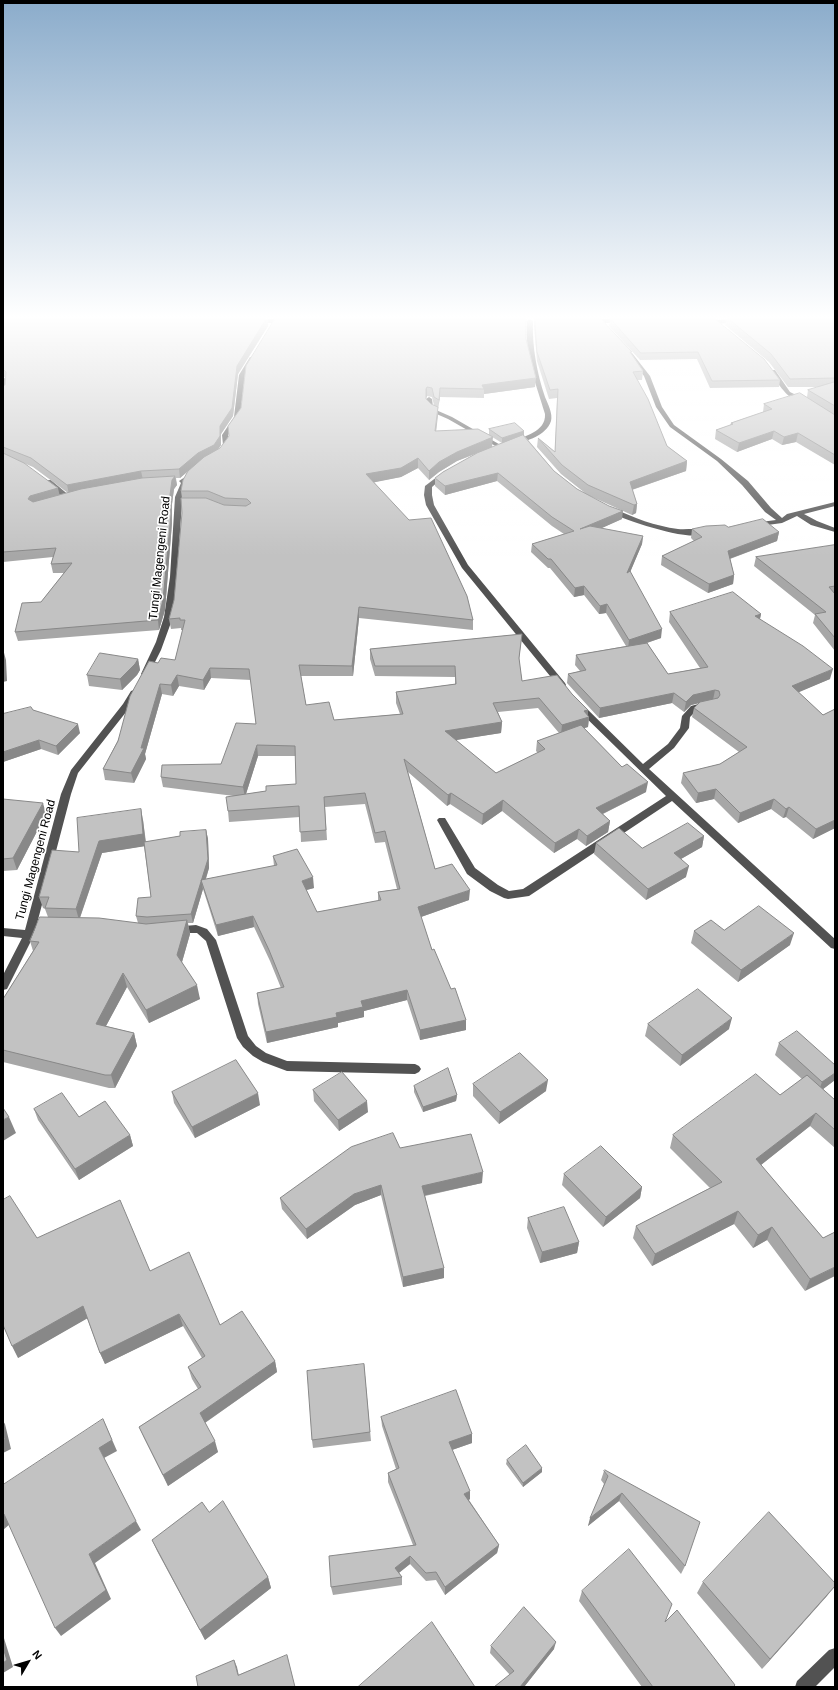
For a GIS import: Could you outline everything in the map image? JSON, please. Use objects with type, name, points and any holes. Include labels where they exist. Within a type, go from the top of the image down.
[{"type":"street","points":[[211,460],[218,456],[226,445],[225,435],[237,417],[240,398]]},
{"type":"street","points":[[489,451],[526,441],[539,433],[547,424],[549,417],[543,398]]},
{"type":"street","points":[[655,398],[659,408],[672,426],[719,460],[745,483],[768,510],[782,521]]},
{"type":"street","points":[[798,398],[810,404]]},
{"type":"street","points":[[429,399],[430,407],[434,412],[450,418],[501,447]]},
{"type":"street","points":[[452,469],[444,473],[429,486],[428,495],[430,505],[465,566],[568,692],[643,769],[835,945]]},
{"type":"street","name":"Tungi Magengeni Road","points":[[3,986],[29,930],[66,794],[74,772],[127,705],[162,640],[170,610],[180,504],[179,489],[185,481],[180,481],[193,473]]},
{"type":"street","points":[[42,478],[68,499]]},
{"type":"street","points":[[746,527],[782,521],[798,514],[835,504]]},
{"type":"street","points":[[602,506],[645,524],[684,532],[712,531]]},
{"type":"street","points":[[798,514],[814,523],[835,530]]},
{"type":"street","points":[[643,769],[671,746],[684,728],[686,716],[694,708],[713,704]]},
{"type":"street","points":[[442,820],[471,870],[494,888],[508,895],[525,893],[672,796]]},
{"type":"street","points":[[3,932],[29,930],[45,925]]},
{"type":"street","points":[[163,931],[198,928],[206,932],[211,940],[243,1038],[250,1049],[268,1059],[287,1066],[415,1069]]},
{"type":"street","points":[[803,1687],[835,1656]]},
{"type":"building","points":[[3,398],[233,398],[232,408],[220,426],[220,436],[214,445],[198,453],[179,469],[141,471],[67,485],[31,458],[3,447]]},
{"type":"building","points":[[242,398],[426,398],[431,404],[438,407],[435,431],[478,429],[493,437],[457,452],[439,462],[429,471],[418,458],[401,468],[366,474],[409,520],[431,518],[467,596],[473,620],[359,607],[352,666],[299,665],[306,705],[329,702],[334,720],[403,714],[396,692],[456,684],[455,666],[375,666],[370,649],[522,634],[519,658],[522,681],[557,675],[572,694],[588,710],[584,711],[589,717],[562,725],[539,698],[493,703],[502,722],[445,731],[496,773],[545,749],[537,741],[581,725],[622,767],[627,764],[648,782],[596,808],[610,821],[587,836],[579,829],[555,843],[503,800],[483,814],[451,793],[448,795],[404,759],[435,869],[452,864],[470,890],[418,907],[432,950],[434,949],[451,989],[455,988],[466,1020],[420,1030],[407,990],[361,1001],[363,1007],[336,1013],[337,1017],[266,1032],[257,993],[284,987],[269,950],[253,916],[216,925],[201,880],[277,865],[273,856],[297,849],[313,877],[302,881],[317,912],[381,900],[378,892],[400,889],[385,831],[375,833],[365,793],[324,797],[326,830],[300,832],[299,806],[228,811],[226,797],[266,791],[266,786],[296,784],[295,746],[257,745],[243,787],[161,777],[162,765],[221,764],[236,723],[256,724],[249,669],[210,668],[203,680],[177,675],[171,685],[160,684],[141,748],[144,748],[131,773],[103,769],[118,741],[130,696],[149,661],[158,663],[161,658],[175,660],[185,620],[180,620],[180,618],[169,619],[174,600],[182,513],[181,498],[206,498],[224,505],[246,506],[251,503],[247,499],[225,498],[208,491],[181,491],[183,480],[188,471],[204,457],[220,448],[229,436],[228,426],[241,408]]},
{"type":"building","points":[[558,398],[647,398],[667,446],[687,461],[630,482],[637,504],[634,505],[588,485],[562,465],[538,438],[555,452]]},
{"type":"building","points":[[784,398],[808,398],[835,415],[835,455],[798,433],[784,437],[774,431],[739,443],[716,430],[733,424],[731,423],[772,409],[764,404]]},
{"type":"building","points":[[821,398],[835,398],[835,406]]},
{"type":"building","points":[[515,423],[524,431],[502,438],[489,429]]},
{"type":"building","points":[[523,435],[554,471],[577,489],[609,506],[623,511],[580,529],[590,526],[643,536],[627,573],[630,571],[662,629],[629,640],[607,604],[600,606],[584,586],[575,588],[551,559],[548,559],[532,544],[574,531],[552,517],[498,473],[445,486],[435,478],[477,453]]},
{"type":"building","points":[[3,453],[24,463],[58,488],[30,496],[28,499],[33,502],[81,489],[142,478],[175,476],[172,480],[170,495],[171,514],[163,600],[158,620],[15,632],[22,603],[41,602],[72,563],[51,564],[56,548],[3,552]]},
{"type":"building","points":[[763,519],[779,532],[728,551],[734,575],[709,584],[662,556],[702,537],[692,529],[706,526],[725,525],[728,527]]},
{"type":"building","points":[[835,545],[835,586],[829,587],[835,594],[835,638],[815,614],[826,612],[756,557]]},
{"type":"building","points":[[733,592],[761,614],[755,616],[803,646],[833,669],[792,686],[823,715],[835,709],[835,820],[816,829],[789,807],[786,809],[774,799],[740,813],[716,789],[698,793],[683,773],[720,764],[747,747],[694,708],[700,702],[718,698],[720,695],[719,691],[715,690],[693,695],[686,702],[674,693],[600,708],[568,674],[586,670],[576,655],[647,643],[668,674],[708,667],[670,612]]},
{"type":"building","points":[[100,653],[138,659],[120,679],[87,675]]},
{"type":"building","points":[[31,707],[33,710],[78,724],[56,746],[39,740],[3,752],[3,714]]},
{"type":"building","points":[[3,799],[43,803],[13,858],[3,859]]},
{"type":"building","points":[[141,809],[143,834],[99,841],[76,909],[45,908],[49,897],[39,897],[52,850],[79,852],[77,818]]},
{"type":"building","points":[[688,823],[704,836],[674,853],[689,866],[648,889],[596,843],[619,828],[642,848]]},
{"type":"building","points":[[206,830],[208,859],[191,914],[147,917],[136,916],[138,898],[151,897],[144,842],[180,836],[180,832]]},
{"type":"building","points":[[759,906],[794,933],[741,970],[694,931],[711,920],[724,930]]},
{"type":"building","points":[[40,917],[99,918],[146,924],[187,920],[177,955],[197,985],[146,1010],[123,973],[96,1024],[134,1033],[111,1075],[105,1075],[3,1050],[3,999],[39,942],[30,941]]},
{"type":"building","points":[[698,989],[732,1018],[682,1055],[648,1024]]},
{"type":"building","points":[[797,1031],[835,1065],[835,1073],[822,1082],[779,1043]]},
{"type":"building","points":[[520,1053],[548,1080],[500,1112],[473,1084]]},
{"type":"building","points":[[236,1060],[258,1093],[192,1127],[172,1092]]},
{"type":"building","points":[[448,1068],[457,1095],[423,1107],[414,1086]]},
{"type":"building","points":[[342,1072],[367,1101],[338,1120],[313,1090]]},
{"type":"building","points":[[756,1074],[780,1095],[807,1075],[835,1100],[835,1130],[816,1113],[756,1159],[823,1238],[835,1232],[835,1267],[810,1279],[772,1227],[758,1235],[738,1211],[655,1254],[636,1226],[722,1182],[673,1135]]},
{"type":"building","points":[[62,1093],[79,1117],[105,1101],[130,1135],[75,1169],[34,1109]]},
{"type":"building","points":[[3,1108],[9,1117],[3,1120]]},
{"type":"building","points":[[393,1133],[400,1148],[471,1134],[483,1172],[422,1186],[444,1268],[403,1277],[381,1185],[354,1194],[306,1229],[280,1198],[351,1147]]},
{"type":"building","points":[[601,1146],[642,1187],[606,1217],[564,1174]]},
{"type":"building","points":[[10,1196],[37,1238],[120,1200],[150,1271],[189,1252],[220,1325],[242,1311],[275,1361],[200,1413],[215,1441],[163,1475],[139,1427],[201,1387],[188,1367],[205,1356],[179,1314],[100,1353],[83,1306],[12,1346],[3,1325],[3,1200]]},
{"type":"building","points":[[564,1207],[579,1242],[542,1252],[528,1218]]},
{"type":"building","points":[[364,1364],[370,1432],[312,1440],[307,1371]]},
{"type":"building","points":[[456,1390],[472,1434],[449,1442],[470,1491],[464,1494],[499,1545],[445,1587],[436,1572],[426,1573],[410,1556],[395,1568],[402,1577],[331,1587],[329,1556],[416,1545],[388,1473],[399,1468],[381,1417]]},
{"type":"building","points":[[103,1419],[112,1440],[99,1448],[136,1521],[89,1554],[106,1590],[55,1628],[4,1514],[3,1515],[3,1485]]},
{"type":"building","points":[[526,1445],[542,1468],[523,1483],[507,1460]]},
{"type":"building","points":[[605,1470],[700,1522],[685,1566],[622,1493],[590,1518],[608,1476],[604,1471]]},
{"type":"building","points":[[223,1501],[268,1577],[200,1630],[152,1540],[202,1502],[209,1512]]},
{"type":"building","points":[[769,1512],[835,1583],[835,1586],[770,1659],[703,1582]]},
{"type":"building","points":[[629,1549],[672,1604],[665,1622],[677,1610],[735,1685],[733,1687],[653,1687],[582,1591]]},
{"type":"building","points":[[524,1607],[556,1642],[520,1687],[494,1687],[514,1671],[491,1646]]},
{"type":"building","points":[[432,1622],[475,1687],[358,1687]]},
{"type":"building","points":[[3,1648],[7,1660],[3,1663]]},
{"type":"building","points":[[287,1655],[295,1687],[198,1687],[196,1676],[234,1660],[238,1675]]}]
